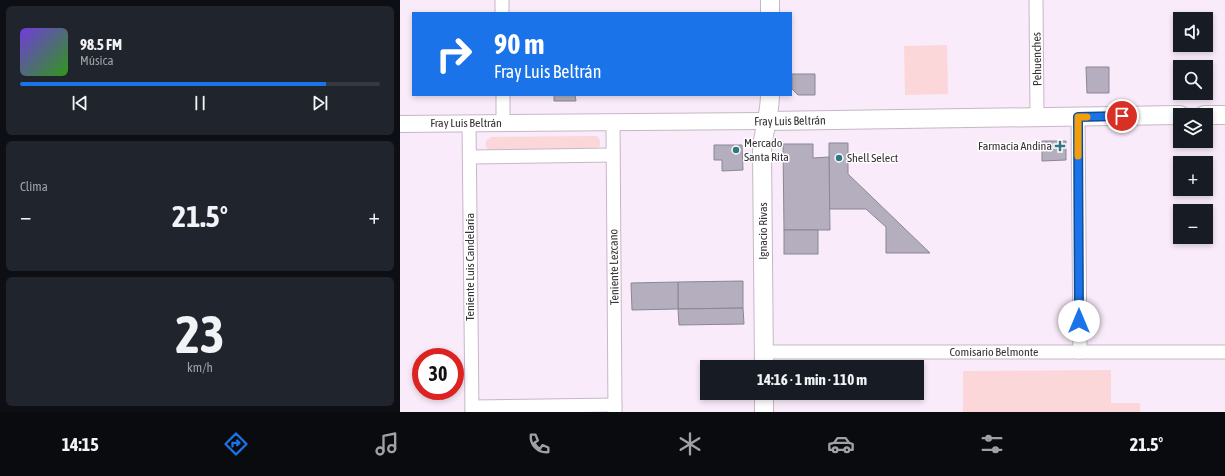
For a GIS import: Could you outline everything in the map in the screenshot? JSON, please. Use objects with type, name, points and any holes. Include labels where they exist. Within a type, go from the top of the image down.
[{"type":"main road","points":[[770,0],[770,12]]},
{"type":"main road","name":"Ignacio Rivas","points":[[764,360],[762,150],[770,96]]},
{"type":"main road","name":"Fray Luis Beltrán","points":[[767,121],[1173,115]]},
{"type":"main road","points":[[1213,115],[1225,115]]},
{"type":"main road","points":[[764,400],[764,412]]},
{"type":"street","points":[[502,0],[502,12]]},
{"type":"street","name":"Pehuenches","points":[[1036,0],[1037,117]]},
{"type":"street","points":[[503,96],[503,123]]},
{"type":"street","points":[[1078,117],[1080,352]]},
{"type":"street","name":"Fray Luis Beltrán","points":[[400,124],[767,121]]},
{"type":"street","name":"Teniente Lezcano","points":[[612,122],[615,408]]},
{"type":"street","name":"Teniente Luis Candelaria","points":[[469,123],[472,409]]},
{"type":"street","points":[[470,157],[613,155]]},
{"type":"street","name":"Comisario Belmonte","points":[[764,360],[1080,352],[1225,352]]},
{"type":"street","points":[[472,409],[615,408]]},
{"type":"shaded area","points":[[947,45],[948,94],[905,95],[904,46]]},
{"type":"shaded area","points":[[597,136],[600,140],[600,146],[596,149],[492,151],[487,149],[485,145],[486,141],[491,137]]},
{"type":"shaded area","points":[[1111,370],[1111,403],[1140,403],[1140,412],[963,412],[963,371]]},
{"type":"building","points":[[1086,67],[1109,67],[1109,93],[1087,93]]},
{"type":"building","points":[[792,74],[815,74],[815,95],[798,95],[792,89]]},
{"type":"building","points":[[554,96],[575,96],[576,101],[554,101]]},
{"type":"building","points":[[1042,141],[1066,141],[1066,160],[1042,161]]},
{"type":"building","points":[[829,143],[848,143],[848,174],[930,253],[886,253],[886,227],[866,209],[829,209]]},
{"type":"building","points":[[783,144],[813,144],[813,158],[829,157],[830,230],[784,230]]},
{"type":"building","points":[[714,145],[742,145],[743,170],[722,171],[722,160],[714,160]]},
{"type":"building","points":[[784,230],[818,230],[818,254],[784,254]]},
{"type":"building","points":[[743,281],[743,308],[678,309],[678,282]]},
{"type":"building","points":[[678,282],[678,309],[632,310],[631,283]]},
{"type":"building","points":[[743,308],[744,324],[679,325],[678,309]]},
{"type":"slow traffic","points":[[1078,156],[1078,117],[1087,117]]},
{"type":"place","name":"Farmacia Andina","points":[[1060,146]]},
{"type":"place","name":"Mercado Santa Rita","points":[[736,150]]},
{"type":"place","name":"Shell Select","points":[[839,158]]},
{"type":"route","points":[[1079,321],[1078,117],[1122,116]]}]
